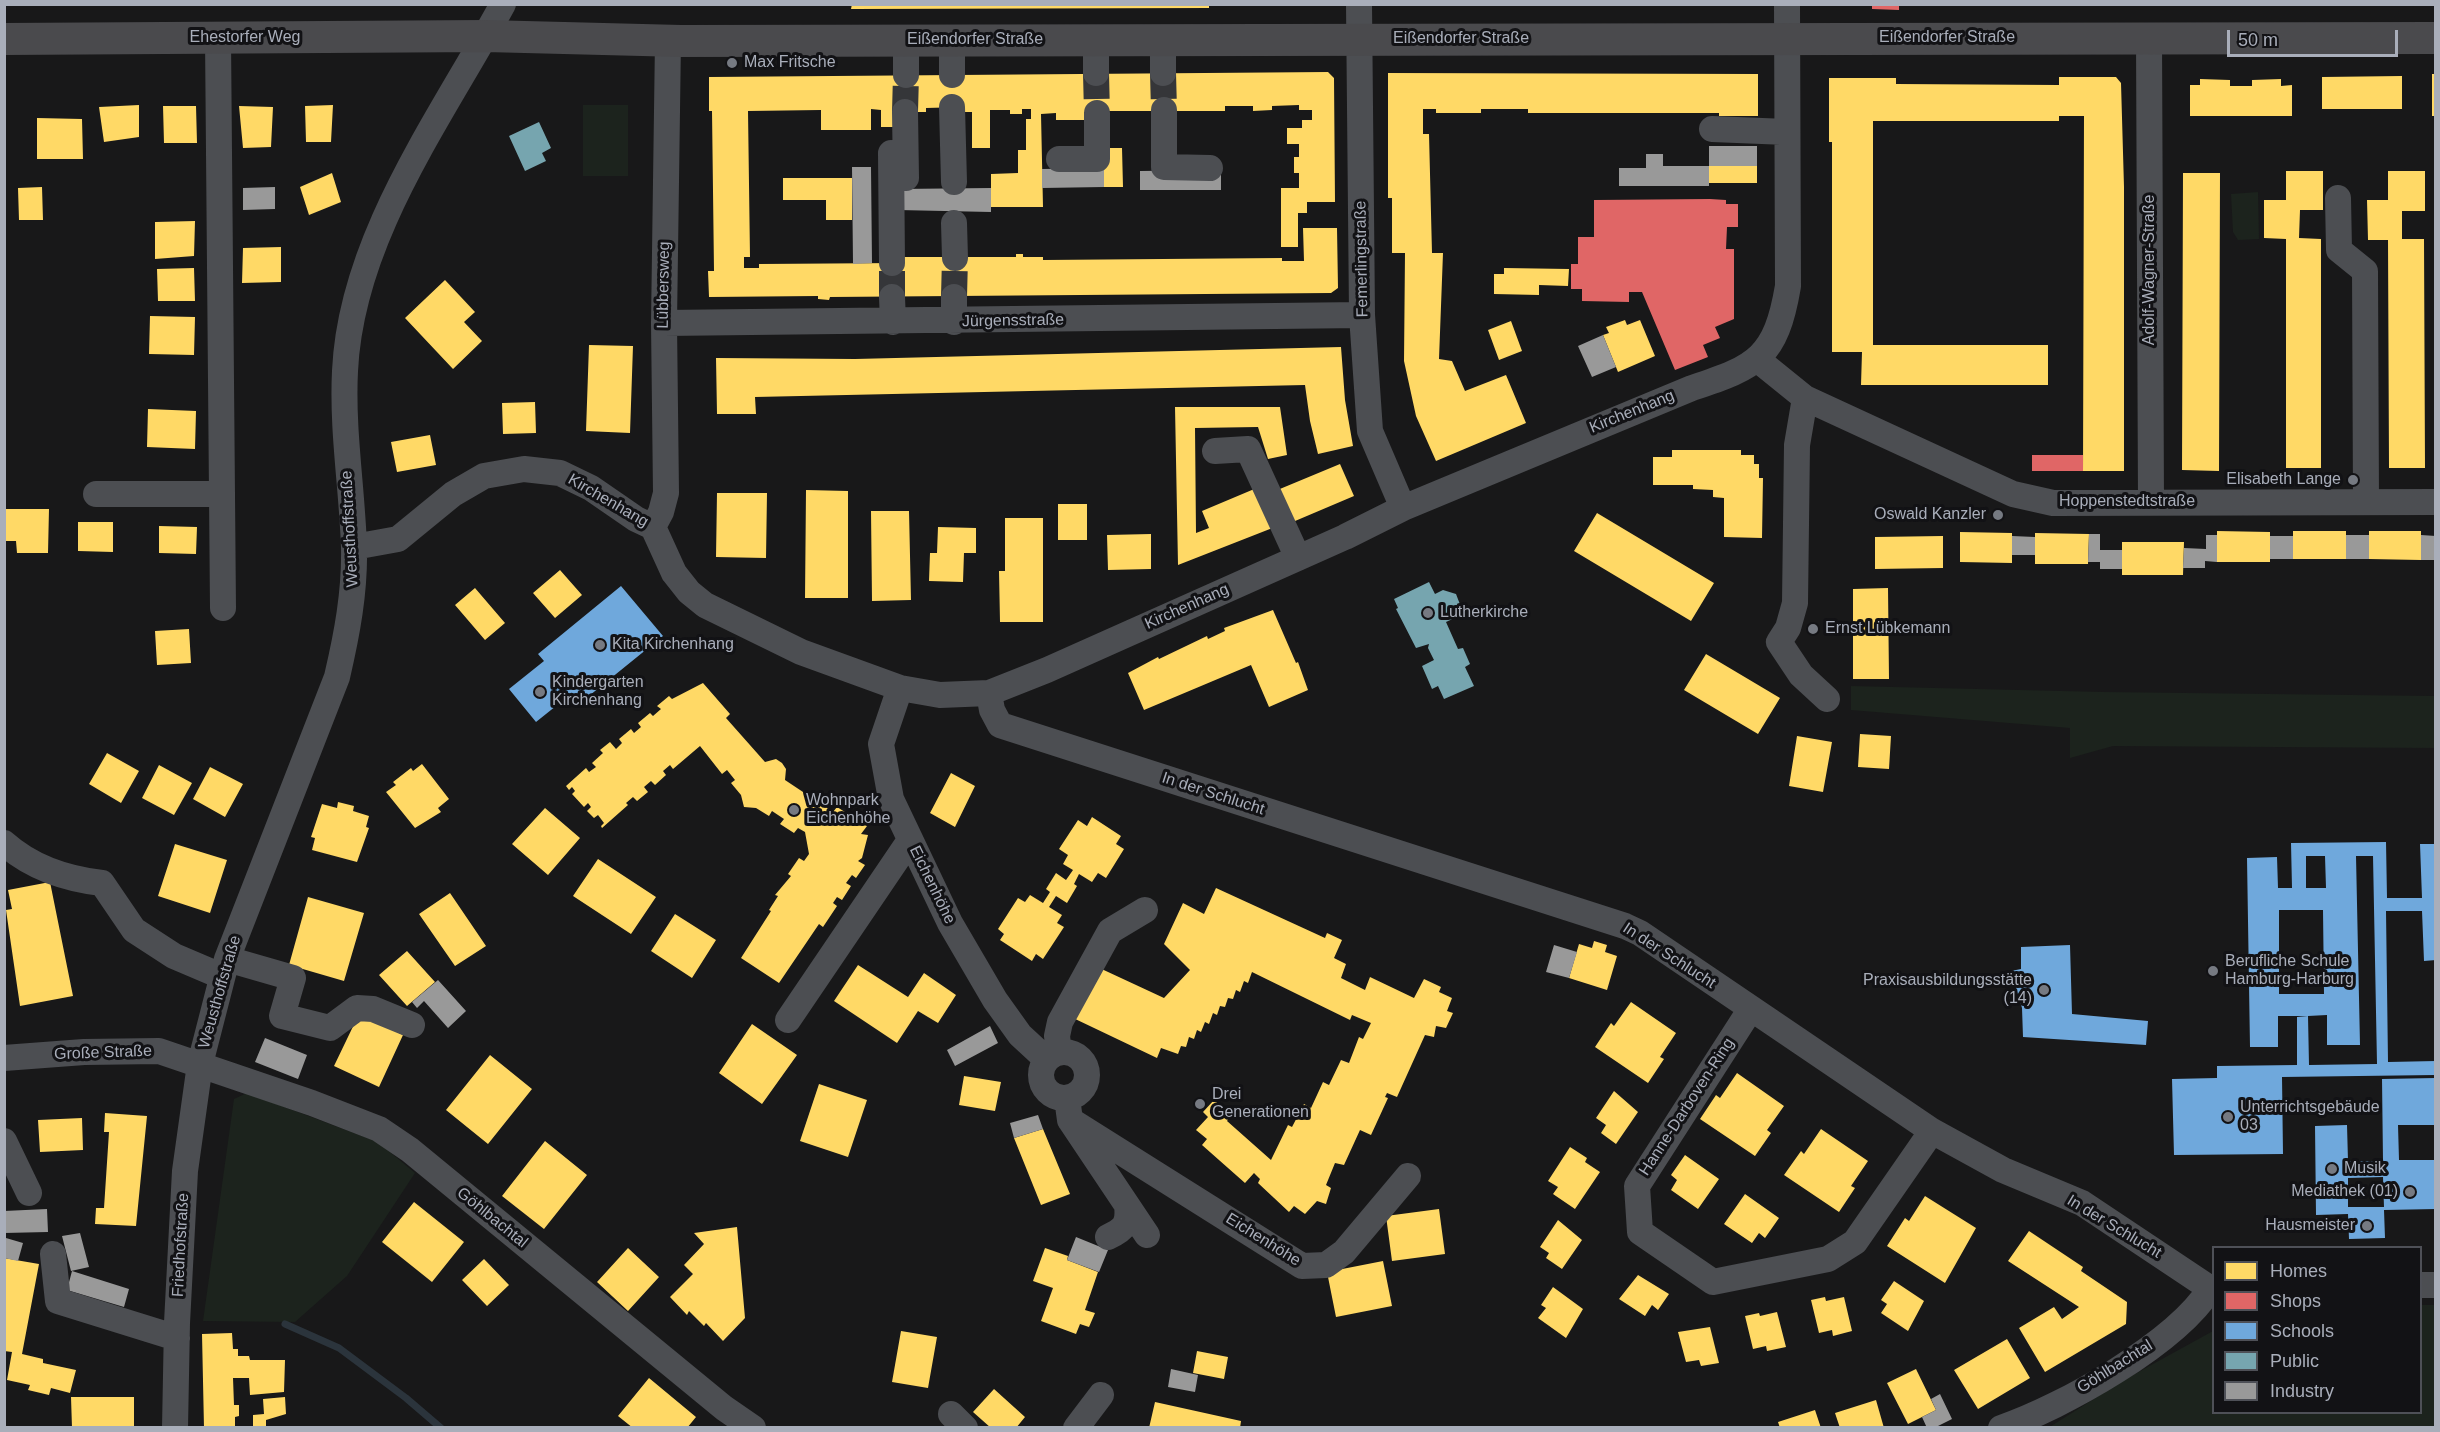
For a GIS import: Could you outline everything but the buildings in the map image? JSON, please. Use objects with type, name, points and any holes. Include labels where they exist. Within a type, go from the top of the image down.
[{"type":"main road","name":"Ehestorfer Weg","points":[[4,39],[486,36]]},
{"type":"main road","name":"Eißendorfer Straße","points":[[486,36],[668,40],[2436,38]]},
{"type":"street","name":"Weusthoffstraße","points":[[200,1064],[224,968],[337,677],[353,594],[354,547],[345,449],[345,370],[351,324],[364,272],[386,215],[503,4]]},
{"type":"street","name":"Femerlingstraße","points":[[1359,4],[1362,315],[1370,431],[1402,508]]},
{"type":"street","points":[[1758,360],[1777,328],[1788,286],[1787,4]]},
{"type":"street","points":[[218,38],[223,608]]},
{"type":"street","name":"Adolf-Wagner-Straße","points":[[2149,38],[2151,502]]},
{"type":"street","points":[[1163,39],[1163,73]]},
{"type":"street","name":"Lübbersweg","points":[[653,527],[661,512],[666,493],[664,323],[668,40]]},
{"type":"street","points":[[906,40],[906,75]]},
{"type":"street","points":[[952,40],[952,75]]},
{"type":"street","points":[[1096,40],[1096,73]]},
{"type":"street","points":[[952,107],[954,182]]},
{"type":"street","points":[[1164,110],[1164,168],[1210,168]]},
{"type":"street","points":[[905,112],[906,182]]},
{"type":"street","points":[[1059,159],[1097,159],[1097,113]]},
{"type":"street","points":[[1712,129],[1787,132]]},
{"type":"street","points":[[891,153],[892,263]]},
{"type":"street","points":[[2338,198],[2339,250],[2365,271],[2366,502]]},
{"type":"street","points":[[954,223],[954,258]]},
{"type":"street","name":"Jürgensstraße","points":[[664,323],[892,310],[954,309],[1362,315]]},
{"type":"street","name":"Kirchenhang","points":[[354,547],[398,539],[453,494],[468,485],[503,471],[524,470],[567,476],[653,527],[674,573],[689,592],[705,605],[801,652],[900,688],[940,695],[988,693],[1047,670],[1298,558],[1402,508],[1692,388],[1726,377],[1758,360]]},
{"type":"street","name":"Hoppenstedtstraße","points":[[1758,360],[1805,398],[2013,494],[2053,503],[2436,502]]},
{"type":"street","points":[[1805,398],[1797,445],[1795,603],[1788,628],[1779,642],[1801,675],[1827,699]]},
{"type":"street","points":[[1215,452],[1248,449],[1298,558]]},
{"type":"street","points":[[96,494],[222,494]]},
{"type":"street","name":"Eichenhöhe","points":[[900,688],[881,744],[891,799],[950,923],[995,1000],[1020,1035],[1053,1055],[1073,1053],[1087,1067],[1086,1084],[1075,1096],[1069,1109]]},
{"type":"street","name":"In der Schlucht","points":[[988,693],[1000,725],[1597,915],[1640,933],[1750,1010],[1932,1131],[2003,1170],[2082,1203],[2212,1289]]},
{"type":"street","points":[[788,1020],[910,840]]},
{"type":"street","points":[[4,843],[16,854],[47,870],[75,880],[102,884],[134,930],[174,956],[224,968],[293,978],[282,1016],[324,1029],[336,1026],[357,1008],[373,1009],[412,1025]]},
{"type":"street","points":[[1053,1055],[1060,1022],[1110,931],[1145,910]]},
{"type":"street","name":"Hanne-Darboven-Ring","points":[[1750,1010],[1637,1186],[1641,1232],[1713,1282],[1828,1259],[1855,1242],[1932,1131]]},
{"type":"street","name":"Große Straße","points":[[4,1058],[137,1049],[159,1050],[200,1064]]},
{"type":"street","name":"Eichenhöhe","points":[[1053,1055],[1042,1067],[1043,1085],[1049,1093],[1069,1109],[1302,1266],[1326,1265],[1344,1252],[1408,1176]]},
{"type":"street","name":"Göhlbachtal","points":[[200,1064],[331,1110],[392,1136],[724,1408],[753,1428]]},
{"type":"street","name":"Friedhofstraße","points":[[175,1428],[185,1171],[200,1064]]},
{"type":"street","name":"Eichenhöhe","points":[[1069,1109],[1147,1235]]},
{"type":"street","points":[[4,1141],[28,1193]]},
{"type":"street","points":[[1108,1237],[1123,1230],[1128,1220],[1127,1205]]},
{"type":"street","points":[[53,1254],[58,1301],[177,1338]]},
{"type":"street","name":"Göhlbachtal","points":[[2001,1428],[2022,1420],[2116,1371],[2190,1316],[2212,1289]]},
{"type":"street","points":[[1076,1428],[1101,1395]]},
{"type":"shaded area","points":[[583,105],[628,105],[628,176],[583,176]]},
{"type":"shaded area","points":[[2258,192],[2259,239],[2238,240],[2233,232],[2231,194]]},
{"type":"shaded area","points":[[1851,686],[2435,696],[2435,748],[2113,746],[2070,758],[2070,728],[1851,710]]},
{"type":"shaded area","points":[[247,1093],[378,1142],[415,1173],[347,1276],[295,1322],[203,1321],[234,1099]]},
{"type":"shaded area","points":[[2422,1305],[2435,1305],[2435,1427],[2048,1428],[2124,1380],[2212,1332],[2212,1414],[2422,1414]]},
{"type":"waterway","points":[[285,1324],[339,1348],[406,1398],[441,1428]]},
{"type":"tunnel","points":[[1096,73],[1097,113]]},
{"type":"tunnel","points":[[1163,73],[1164,110]]},
{"type":"tunnel","points":[[905,112],[906,75]]},
{"type":"tunnel","points":[[954,297],[955,258]]},
{"type":"tunnel","points":[[892,263],[892,297]]},
{"type":"place","name":"Max Fritsche","points":[[732,63]]},
{"type":"place","name":"Elisabeth Lange","points":[[2353,480]]},
{"type":"place","name":"Oswald Kanzler","points":[[1998,515]]},
{"type":"place","name":"Lutherkirche","points":[[1428,613]]},
{"type":"place","name":"Ernst Lübkemann","points":[[1813,629]]},
{"type":"place","name":"Kita Kirchenhang","points":[[600,645]]},
{"type":"place","name":"Kindergarten Kirchenhang","points":[[540,692]]},
{"type":"place","name":"Wohnpark Eichenhöhe","points":[[794,810]]},
{"type":"place","name":"Berufliche Schule Hamburg-Harburg","points":[[2213,971]]},
{"type":"place","name":"Praxisausbildungsstätte (14)","points":[[2044,990]]},
{"type":"place","name":"Drei Generationen","points":[[1200,1104]]},
{"type":"place","name":"Unterrichtsgebäude 03","points":[[2228,1117]]},
{"type":"place","name":"Musik","points":[[2332,1169]]},
{"type":"place","name":"Mediathek (01)","points":[[2410,1192]]},
{"type":"place","name":"Hausmeister","points":[[2367,1226]]}]
